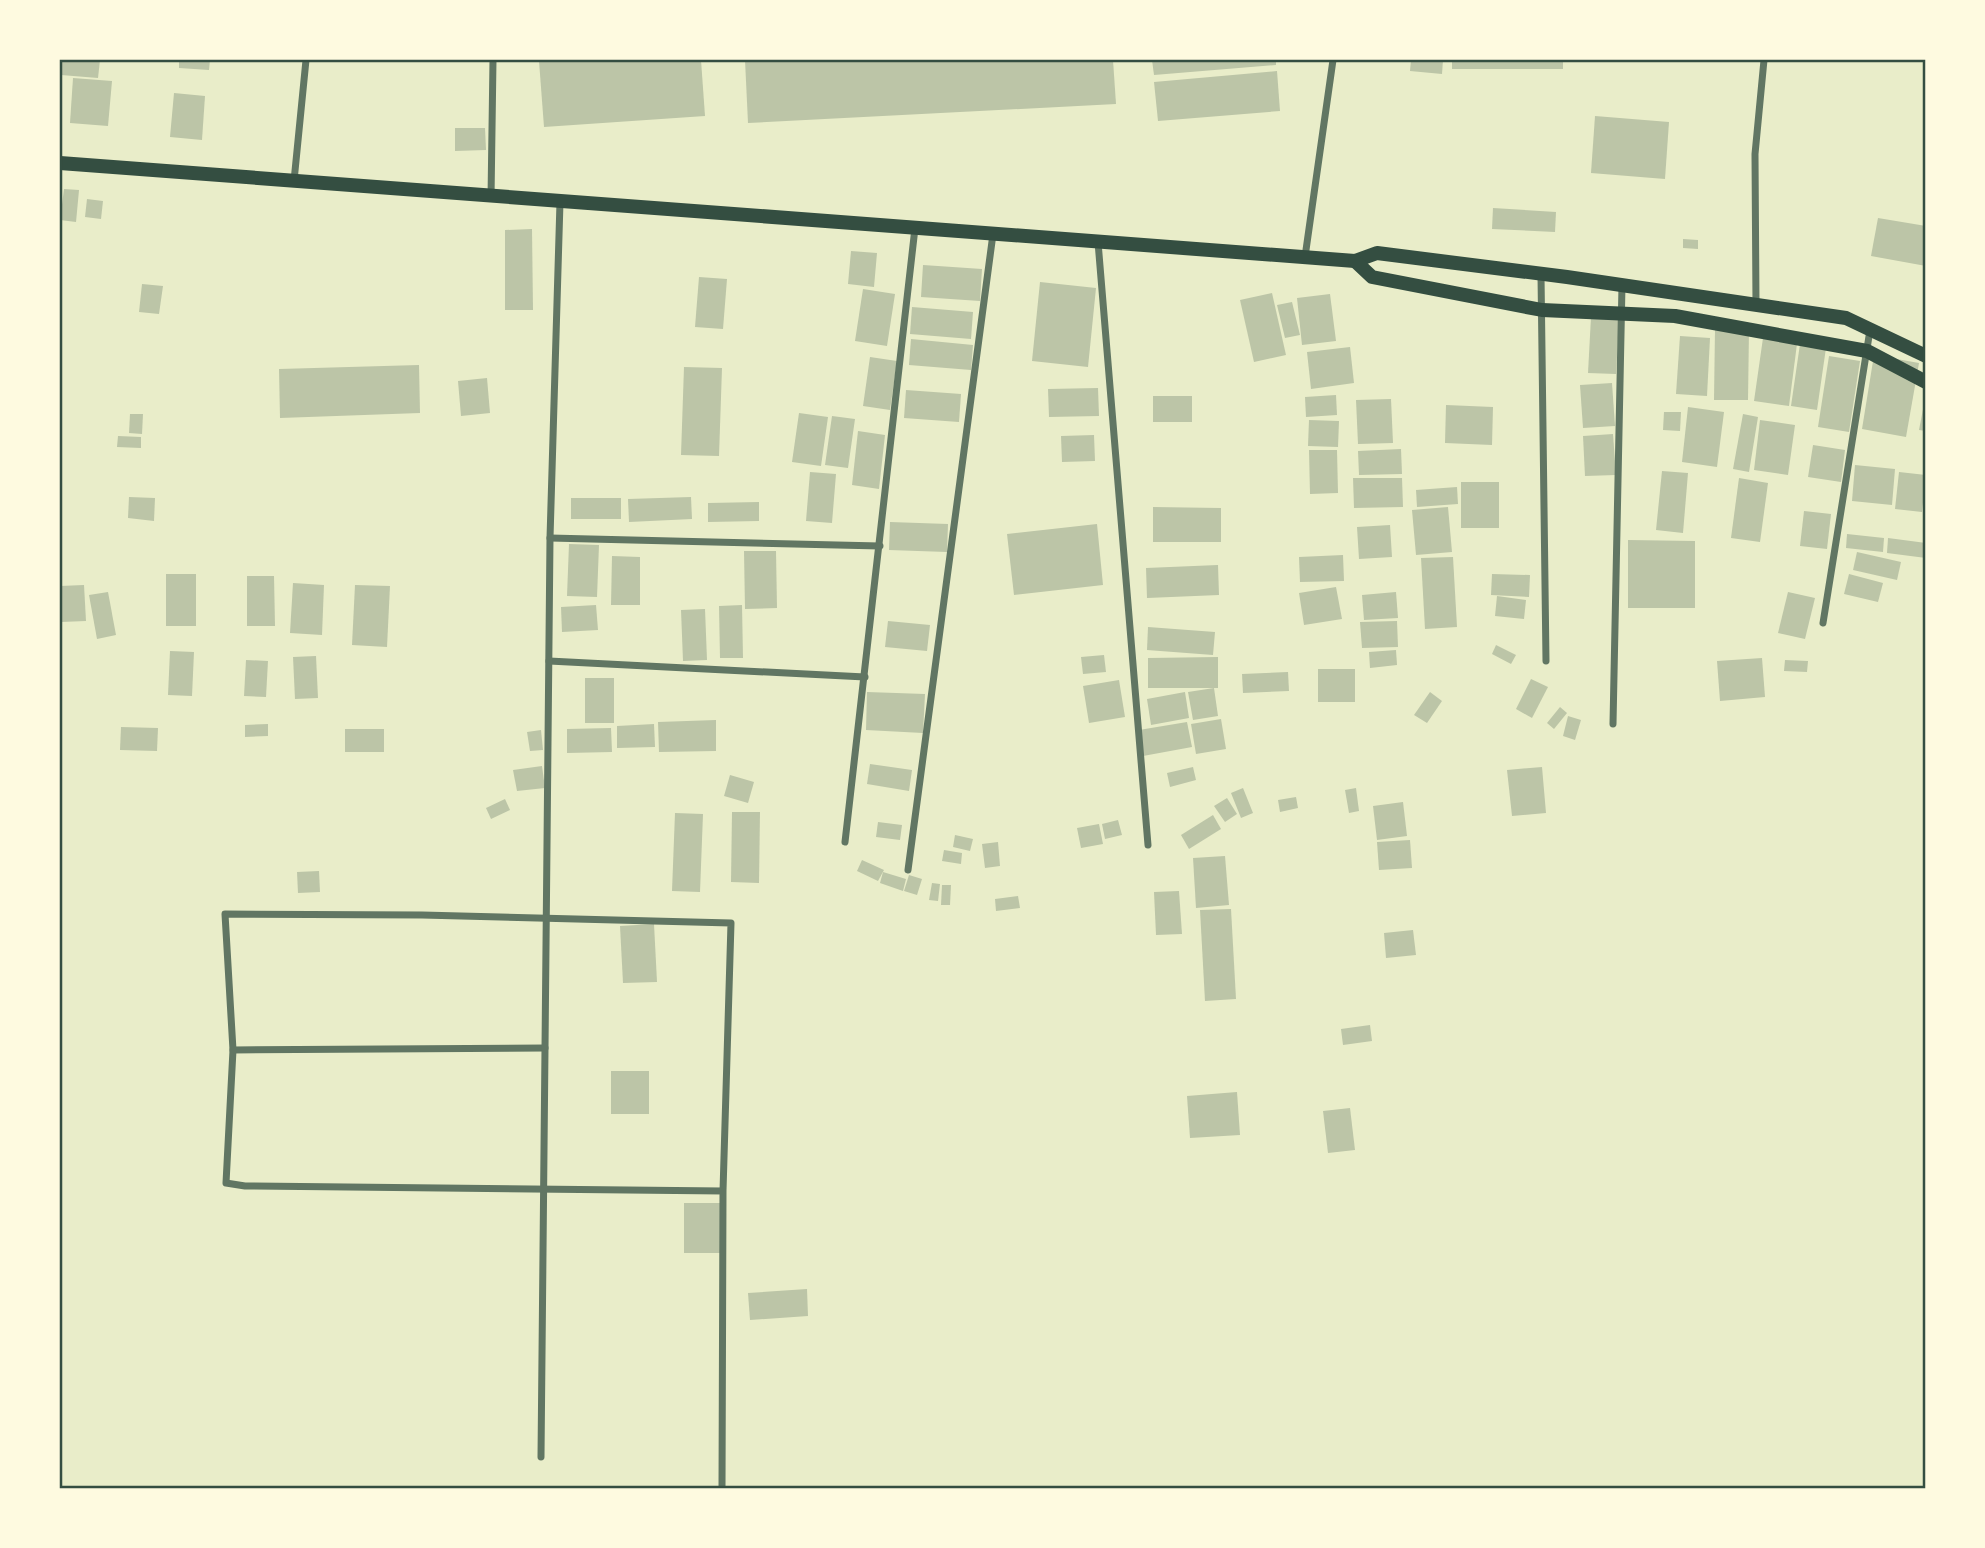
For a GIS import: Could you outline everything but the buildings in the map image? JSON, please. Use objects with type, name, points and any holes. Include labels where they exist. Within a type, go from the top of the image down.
[{"type":"main road","points":[[60,163],[1355,261],[1377,253],[1846,318],[1926,356]]},
{"type":"main road","points":[[1355,261],[1372,277],[1542,310],[1675,316],[1867,351],[1926,382]]},
{"type":"street","points":[[294,181],[306,60]]},
{"type":"street","points":[[491,197],[493,60]]},
{"type":"street","points":[[1305,257],[1333,60]]},
{"type":"street","points":[[1756,304],[1755,154],[1764,60]]},
{"type":"street","points":[[541,1457],[550,538],[560,201]]},
{"type":"street","points":[[845,842],[915,228]]},
{"type":"street","points":[[908,870],[993,234]]},
{"type":"street","points":[[1098,242],[1148,845]]},
{"type":"street","points":[[1541,275],[1546,661]]},
{"type":"street","points":[[1613,724],[1622,285]]},
{"type":"street","points":[[1823,623],[1871,329]]},
{"type":"street","points":[[550,538],[880,546]]},
{"type":"street","points":[[549,661],[865,677]]},
{"type":"street","points":[[722,1489],[723,1191],[731,923],[225,914],[233,1050],[226,1183],[246,1186],[723,1191]]},
{"type":"street","points":[[233,1050],[545,1048]]}]
